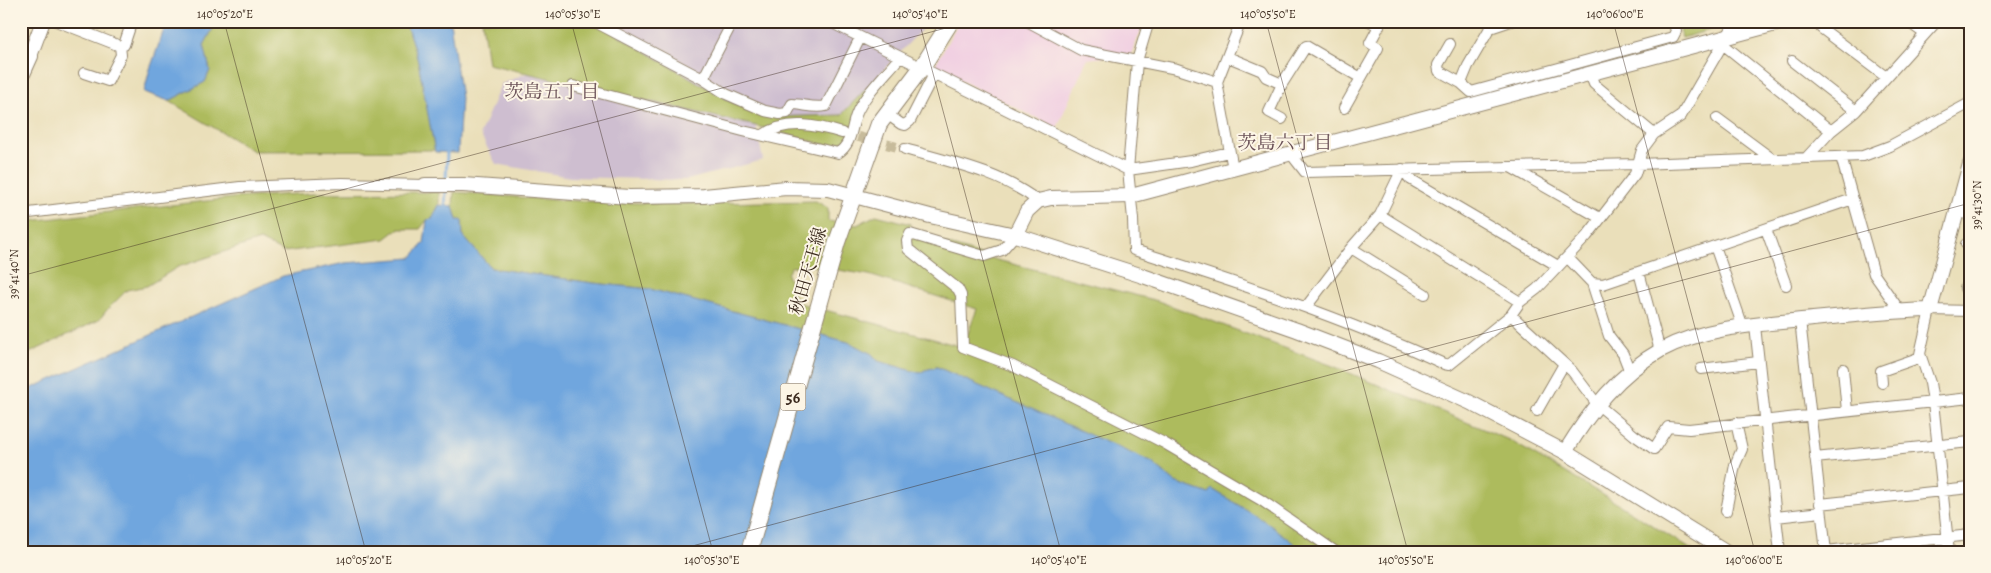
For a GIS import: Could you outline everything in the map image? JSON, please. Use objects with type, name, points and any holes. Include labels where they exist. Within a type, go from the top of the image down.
[{"type":"main road","name":"秋田天王線","points":[[749,552],[836,242],[879,124],[928,70],[951,21]]},
{"type":"main road","points":[[21,76],[26,55]]},
{"type":"street","points":[[26,55],[43,21]]},
{"type":"street","points":[[56,21],[120,46]]},
{"type":"street","points":[[120,46],[124,45],[132,21]]},
{"type":"street","points":[[593,21],[703,79],[726,94],[764,111],[780,114],[787,113],[792,104],[804,104],[820,108],[826,106],[860,38]]},
{"type":"street","points":[[703,79],[733,21]]},
{"type":"street","points":[[828,21],[899,58],[928,70],[1128,170],[1191,161],[1229,152]]},
{"type":"street","points":[[1027,21],[1081,50],[1177,69],[1217,82]]},
{"type":"street","points":[[1150,21],[1137,61],[1128,170],[1134,250],[1222,277],[1306,307],[1444,364],[1449,364],[1511,315],[1520,302],[1537,288],[1567,257],[1635,174],[1642,150],[1654,134],[1681,116],[1736,21]]},
{"type":"street","points":[[1233,170],[1217,82],[1240,21]]},
{"type":"street","points":[[1344,108],[1378,48],[1370,43],[1379,26],[1370,21]]},
{"type":"street","points":[[1461,83],[1490,28],[1511,21]]},
{"type":"street","points":[[1450,44],[1438,65],[1439,71],[1461,83],[1471,92],[1673,37],[1676,30],[1673,21]]},
{"type":"street","points":[[1336,552],[1262,500],[1164,443],[1013,366],[963,347],[958,289],[908,249],[906,241],[910,234],[984,256],[1002,250],[1015,235],[1027,211],[1038,201],[1051,198],[1131,196],[1590,74],[1726,41],[1786,21]]},
{"type":"street","points":[[1907,21],[1925,34]]},
{"type":"street","points":[[1807,158],[1831,130],[1856,111],[1937,21]]},
{"type":"street","points":[[1821,28],[1886,77]]},
{"type":"street","points":[[1726,41],[1831,130]]},
{"type":"street","points":[[84,73],[108,81],[121,55],[120,46]]},
{"type":"street","points":[[1282,119],[1269,112],[1282,84],[1306,46],[1361,78]]},
{"type":"street","points":[[1228,57],[1262,71],[1266,77],[1282,84]]},
{"type":"street","points":[[573,86],[763,135],[838,152],[844,149],[849,139],[856,114],[899,58]]},
{"type":"street","points":[[1792,61],[1856,111]]},
{"type":"street","points":[[887,114],[901,124],[905,124],[910,120],[928,70]]},
{"type":"street","points":[[1590,74],[1594,84],[1654,134]]},
{"type":"street","points":[[1291,154],[1305,172],[1637,164],[1863,156],[1890,146],[1970,103]]},
{"type":"street","points":[[1717,118],[1772,158]]},
{"type":"street","points":[[763,135],[774,128],[802,125],[821,127],[842,133]]},
{"type":"street","points":[[905,149],[996,177],[1038,201]]},
{"type":"street","points":[[1841,157],[1874,274],[1900,311]]},
{"type":"street","points":[[1950,552],[1933,402],[1930,383],[1920,354],[1930,310],[1963,213],[1970,164]]},
{"type":"street","points":[[1511,167],[1600,218]]},
{"type":"street","points":[[1306,307],[1351,248],[1380,215],[1402,169]]},
{"type":"street","points":[[1402,169],[1410,179],[1558,266]]},
{"type":"street","points":[[21,214],[240,187],[342,182],[463,185],[630,197],[704,196],[786,188],[828,188],[852,196],[1015,235],[1143,276],[1378,361],[1469,402],[1565,452],[1727,552]]},
{"type":"street","points":[[1592,283],[1603,284],[1853,198]]},
{"type":"street","points":[[1380,215],[1520,302]]},
{"type":"street","points":[[1766,229],[1786,284]]},
{"type":"street","points":[[1715,246],[1749,326],[1758,362],[1780,552]]},
{"type":"street","points":[[1351,248],[1425,294]]},
{"type":"street","points":[[1567,257],[1592,283],[1609,336],[1623,354],[1630,372]]},
{"type":"street","points":[[1639,272],[1660,351]]},
{"type":"street","points":[[1970,286],[1965,288],[1970,296]]},
{"type":"street","points":[[1565,452],[1598,404],[1630,372],[1660,351],[1679,342],[1724,329],[1800,320],[1900,311],[1970,311]]},
{"type":"street","points":[[1511,315],[1572,371],[1598,404],[1634,435],[1654,449],[1668,427],[1689,429],[1970,398]]},
{"type":"street","points":[[1800,320],[1826,552],[1970,535]]},
{"type":"street","points":[[1882,383],[1881,371],[1921,357]]},
{"type":"street","points":[[1702,369],[1758,362]]},
{"type":"street","points":[[1537,411],[1564,364]]},
{"type":"street","points":[[1844,369],[1847,411]]},
{"type":"street","points":[[1726,511],[1735,465],[1742,449],[1736,423]]},
{"type":"street","points":[[1815,458],[1970,442]]},
{"type":"street","points":[[1776,517],[1821,508],[1970,488]]},
{"type":"shaded area","points":[[594,21],[927,21],[922,29],[841,115],[769,117],[731,102]]},
{"type":"shaded area","points":[[959,21],[1145,21],[1131,54],[1087,59],[1057,128],[934,67]]},
{"type":"shaded area","points":[[527,73],[756,126],[763,160],[687,180],[570,177],[496,164],[480,134],[501,84]]},
{"type":"green space","points":[[217,21],[405,21],[418,61],[435,150],[253,151],[169,101],[205,82],[210,70],[204,45]]},
{"type":"green space","points":[[482,21],[594,21],[731,102],[769,117],[841,115],[880,74],[847,138],[835,147],[756,126],[488,64]]},
{"type":"green space","points":[[1678,21],[1730,21],[1727,25],[1682,38]]},
{"type":"green space","points":[[439,192],[439,205],[432,219],[427,220],[420,229],[398,229],[385,239],[283,252],[260,240],[178,267],[147,286],[127,290],[99,320],[21,357],[21,222],[233,198],[312,193]]},
{"type":"green space","points":[[454,192],[554,200],[666,204],[816,201],[828,208],[828,221],[857,225],[876,215],[911,224],[908,232],[997,260],[1158,301],[1333,366],[1509,440],[1610,499],[1695,552],[1304,552],[1266,522],[1212,489],[1209,494],[1175,482],[1151,462],[937,367],[920,373],[878,361],[872,354],[848,342],[650,289],[593,283],[491,268],[463,236],[462,221],[457,220],[453,206]],"holes":[[[808,265],[869,275],[977,309],[963,347],[799,303],[793,294],[787,274],[791,267]]]},
{"type":"water","points":[[167,21],[217,21],[204,45],[210,70],[205,82],[169,101],[144,92]]},
{"type":"water","points":[[405,21],[450,21],[461,98],[458,153],[435,152],[418,61]]},
{"type":"water","points":[[439,205],[453,206],[457,220],[462,220],[463,236],[491,268],[593,283],[650,289],[848,342],[872,354],[878,361],[920,373],[937,367],[1151,462],[1175,482],[1209,494],[1212,489],[1266,522],[1305,552],[21,552],[21,393],[283,276],[345,263],[411,258],[424,243],[427,220],[432,219]]},
{"type":"waterway","points":[[446,182],[447,151]]},
{"type":"waterway","points":[[445,210],[446,188]]},
{"type":"tunnel","points":[[843,133],[905,149]]},
{"type":"district","name":"茨島五丁目","points":[[552,91]]},
{"type":"district","name":"茨島六丁目","points":[[1285,142]]}]
